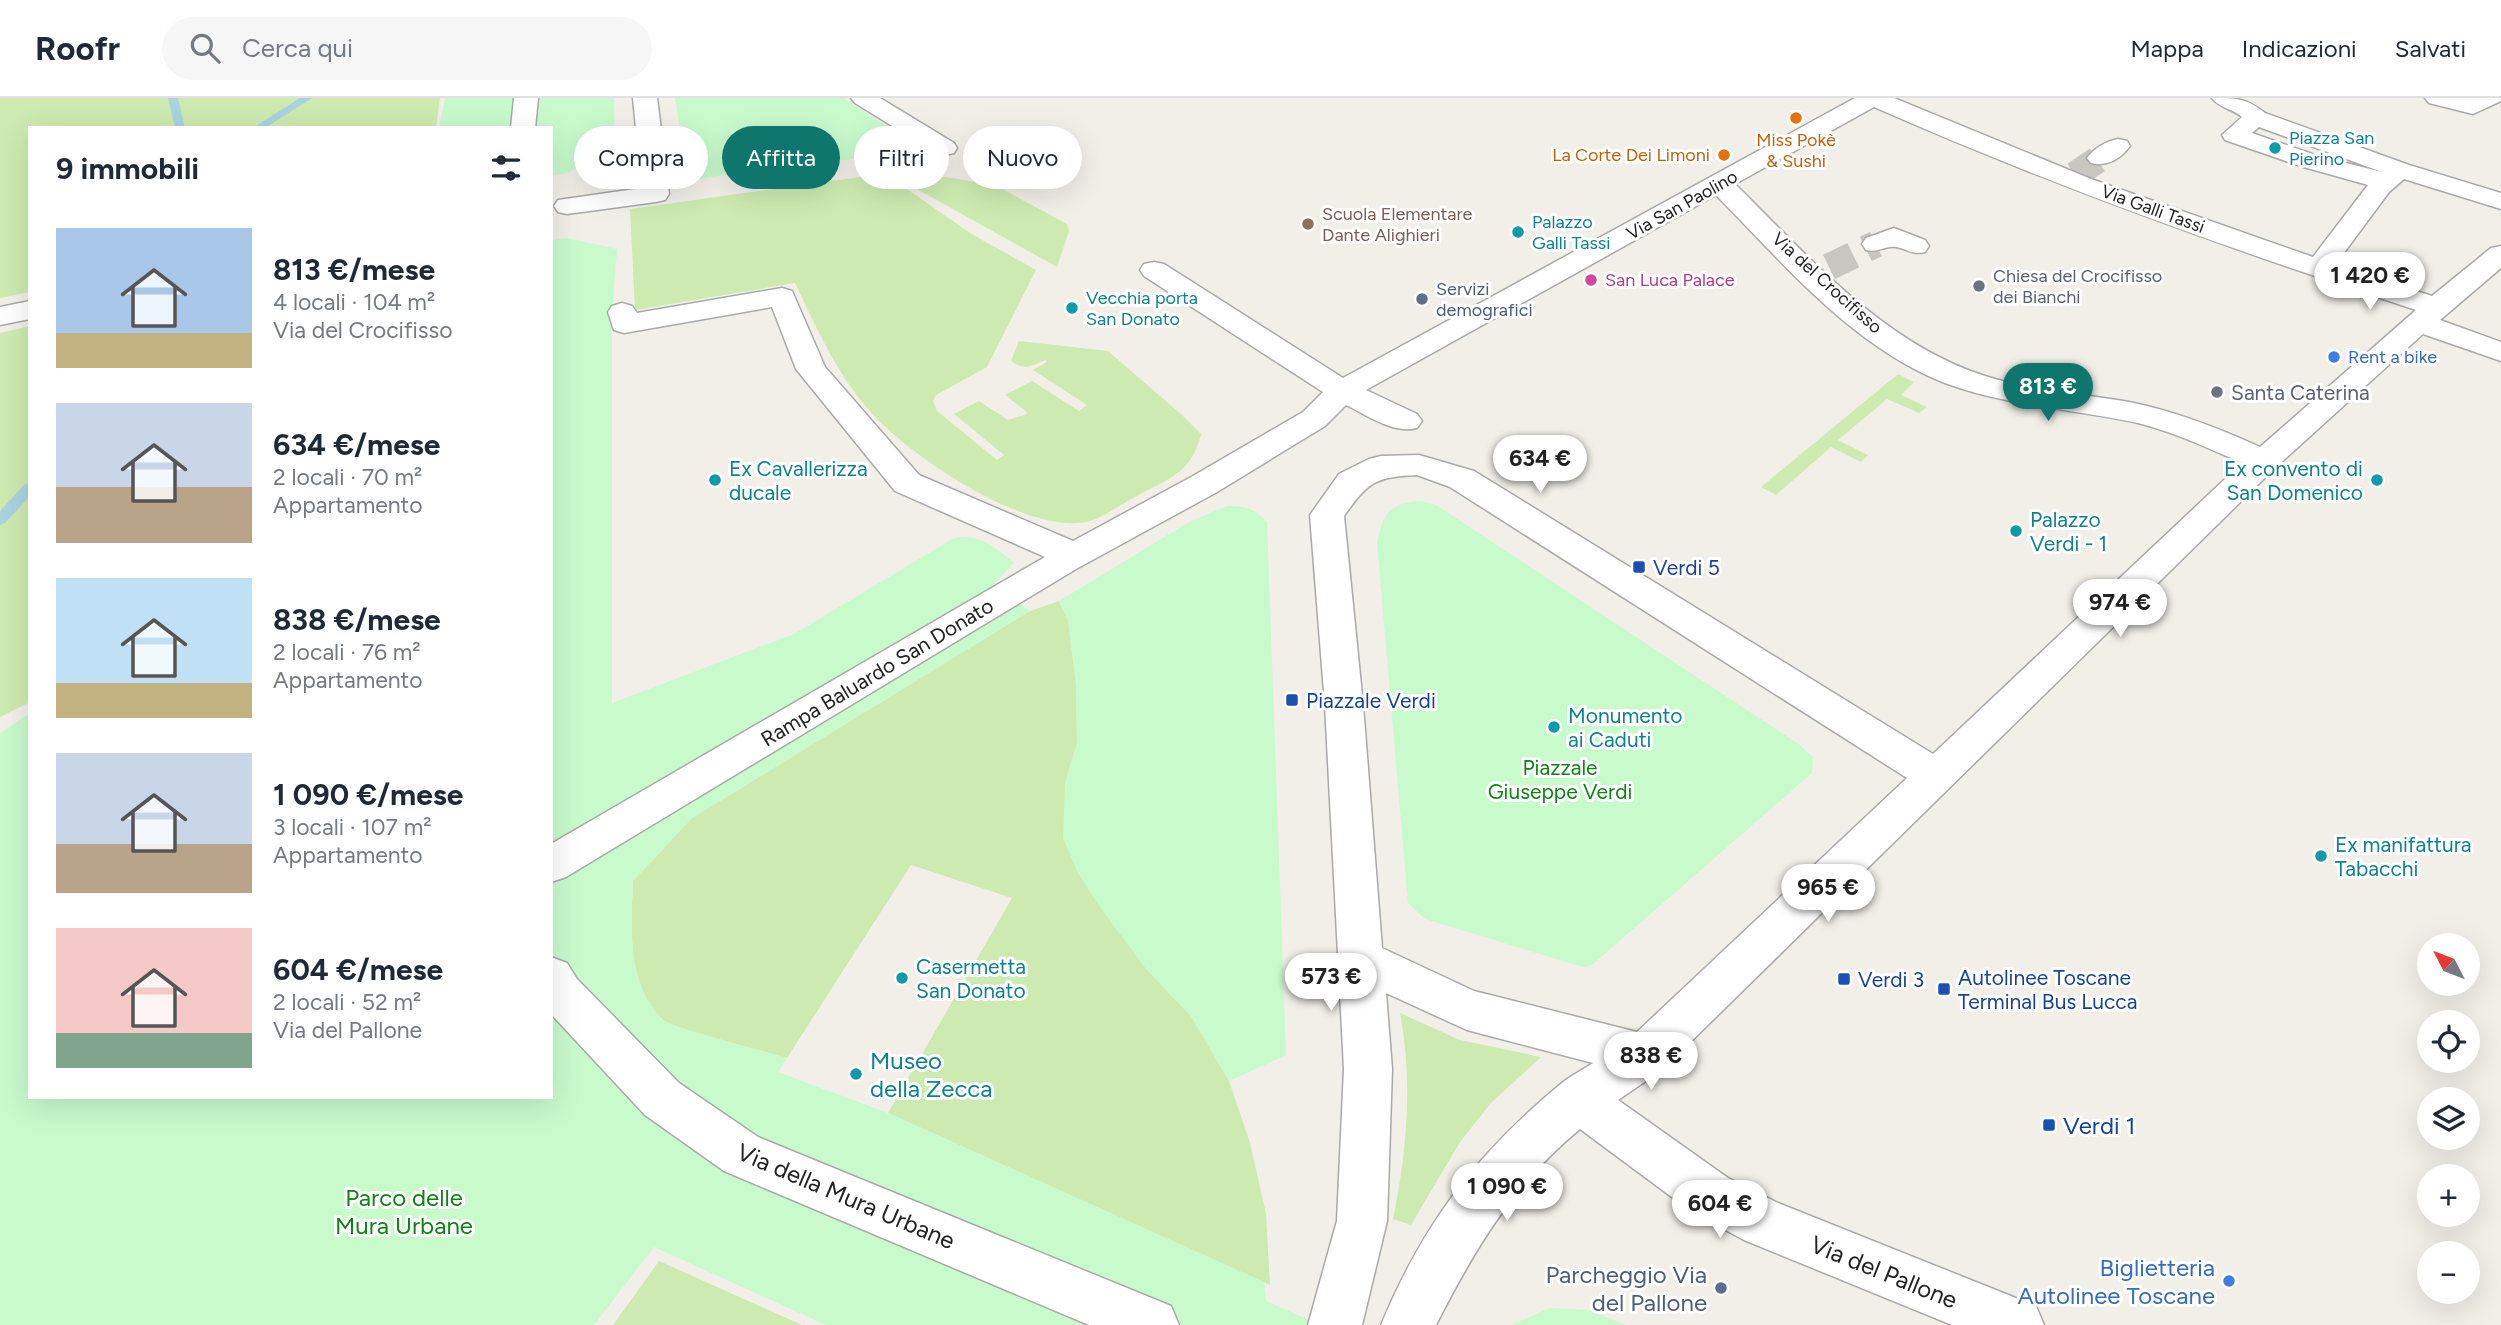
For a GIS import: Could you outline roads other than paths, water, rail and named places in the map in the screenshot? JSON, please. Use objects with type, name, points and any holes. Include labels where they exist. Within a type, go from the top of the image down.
[{"type":"street","points":[[523,126],[526,98]]},
{"type":"street","points":[[567,206],[656,194],[645,98]]},
{"type":"street","points":[[863,98],[909,126]]},
{"type":"street","name":"Via Galli Tassi","points":[[1874,98],[2318,269],[2428,314],[2501,352]]},
{"type":"street","name":"Via San Paolino","points":[[1205,484],[1314,419],[1342,391],[1874,98]]},
{"type":"street","points":[[2224,98],[2244,106],[2256,118],[2393,176],[2501,201]]},
{"type":"street","points":[[2437,98],[2473,107],[2491,98]]},
{"type":"street","points":[[2318,269],[2393,176]]},
{"type":"street","name":"Via del Crocifisso","points":[[1720,184],[1821,270],[1868,323],[1914,357],[1965,380],[2155,418],[2200,432],[2264,461]]},
{"type":"street","points":[[1876,244],[1894,236],[1915,246]]},
{"type":"street","points":[[1408,1325],[1447,1252],[1485,1190],[1536,1137],[1578,1099],[1645,1055],[2264,461],[2428,314],[2498,260]]},
{"type":"street","points":[[1154,270],[1342,391],[1406,421]]},
{"type":"street","points":[[622,312],[624,324],[782,297],[811,369],[907,483],[1075,555]]},
{"type":"street","points":[[0,316],[28,310]]},
{"type":"street","points":[[1335,1325],[1362,1221],[1368,1069],[1327,515],[1351,482],[1381,466],[1419,465],[1461,479],[1936,776]]},
{"type":"street","name":"Rampa Baluardo San Donato","points":[[553,864],[1075,555],[1205,484]]},
{"type":"street","points":[[1362,960],[1467,1010],[1645,1055]]},
{"type":"street","name":"Via della Mura Urbane","points":[[553,979],[561,993],[662,1099],[741,1154],[1152,1325]]},
{"type":"street","name":"Via del Pallone","points":[[1578,1099],[1710,1195],[1762,1222],[2017,1325]]},
{"type":"waterway","points":[[173,98],[180,126]]},
{"type":"waterway","points":[[261,126],[307,98]]},
{"type":"waterway","points":[[0,520],[28,489]]},
{"type":"tunnel","points":[[2075,175],[2100,158]]},
{"type":"tunnel","points":[[1829,267],[1876,244]]},
{"type":"place","name":"Miss Pokè & Sushi","points":[[1796,118]]},
{"type":"place","name":"Piazza San Pierino","points":[[2275,148]]},
{"type":"place","name":"La Corte Dei Limoni","points":[[1724,155]]},
{"type":"place","name":"Scuola Elementare Dante Alighieri","points":[[1308,224]]},
{"type":"place","name":"Palazzo Galli Tassi","points":[[1518,232]]},
{"type":"place","name":"San Luca Palace","points":[[1591,280]]},
{"type":"place","name":"Chiesa del Crocifisso dei Bianchi","points":[[1979,286]]},
{"type":"place","name":"Servizi demografici","points":[[1422,299]]},
{"type":"place","name":"Vecchia porta San Donato","points":[[1072,308]]},
{"type":"place","name":"Rent a bike","points":[[2334,357]]},
{"type":"place","name":"Santa Caterina","points":[[2217,392]]},
{"type":"place","name":"Ex Cavallerizza ducale","points":[[715,480]]},
{"type":"place","name":"Ex convento di San Domenico","points":[[2377,480]]},
{"type":"place","name":"Palazzo Verdi - 1","points":[[2016,531]]},
{"type":"place","name":"Verdi 5","points":[[1639,567]]},
{"type":"place","name":"Piazzale Verdi","points":[[1292,700]]},
{"type":"place","name":"Monumento ai Caduti","points":[[1554,727]]},
{"type":"place","name":"Ex manifattura Tabacchi","points":[[2321,856]]},
{"type":"place","name":"Casermetta San Donato","points":[[902,978]]},
{"type":"place","name":"Verdi 3","points":[[1844,979]]},
{"type":"place","name":"Autolinee Toscane Terminal Bus Lucca","points":[[1944,989]]},
{"type":"place","name":"Museo della Zecca","points":[[856,1074]]},
{"type":"place","name":"Verdi 1","points":[[2049,1125]]},
{"type":"place","name":"Biglietteria Autolinee Toscane","points":[[2229,1281]]},
{"type":"place","name":"Parcheggio Via del Pallone","points":[[1721,1288]]},
{"type":"park label","name":"Piazzale Giuseppe Verdi","points":[[1560,779]]},
{"type":"park label","name":"Parco delle Mura Urbane","points":[[404,1211]]}]
